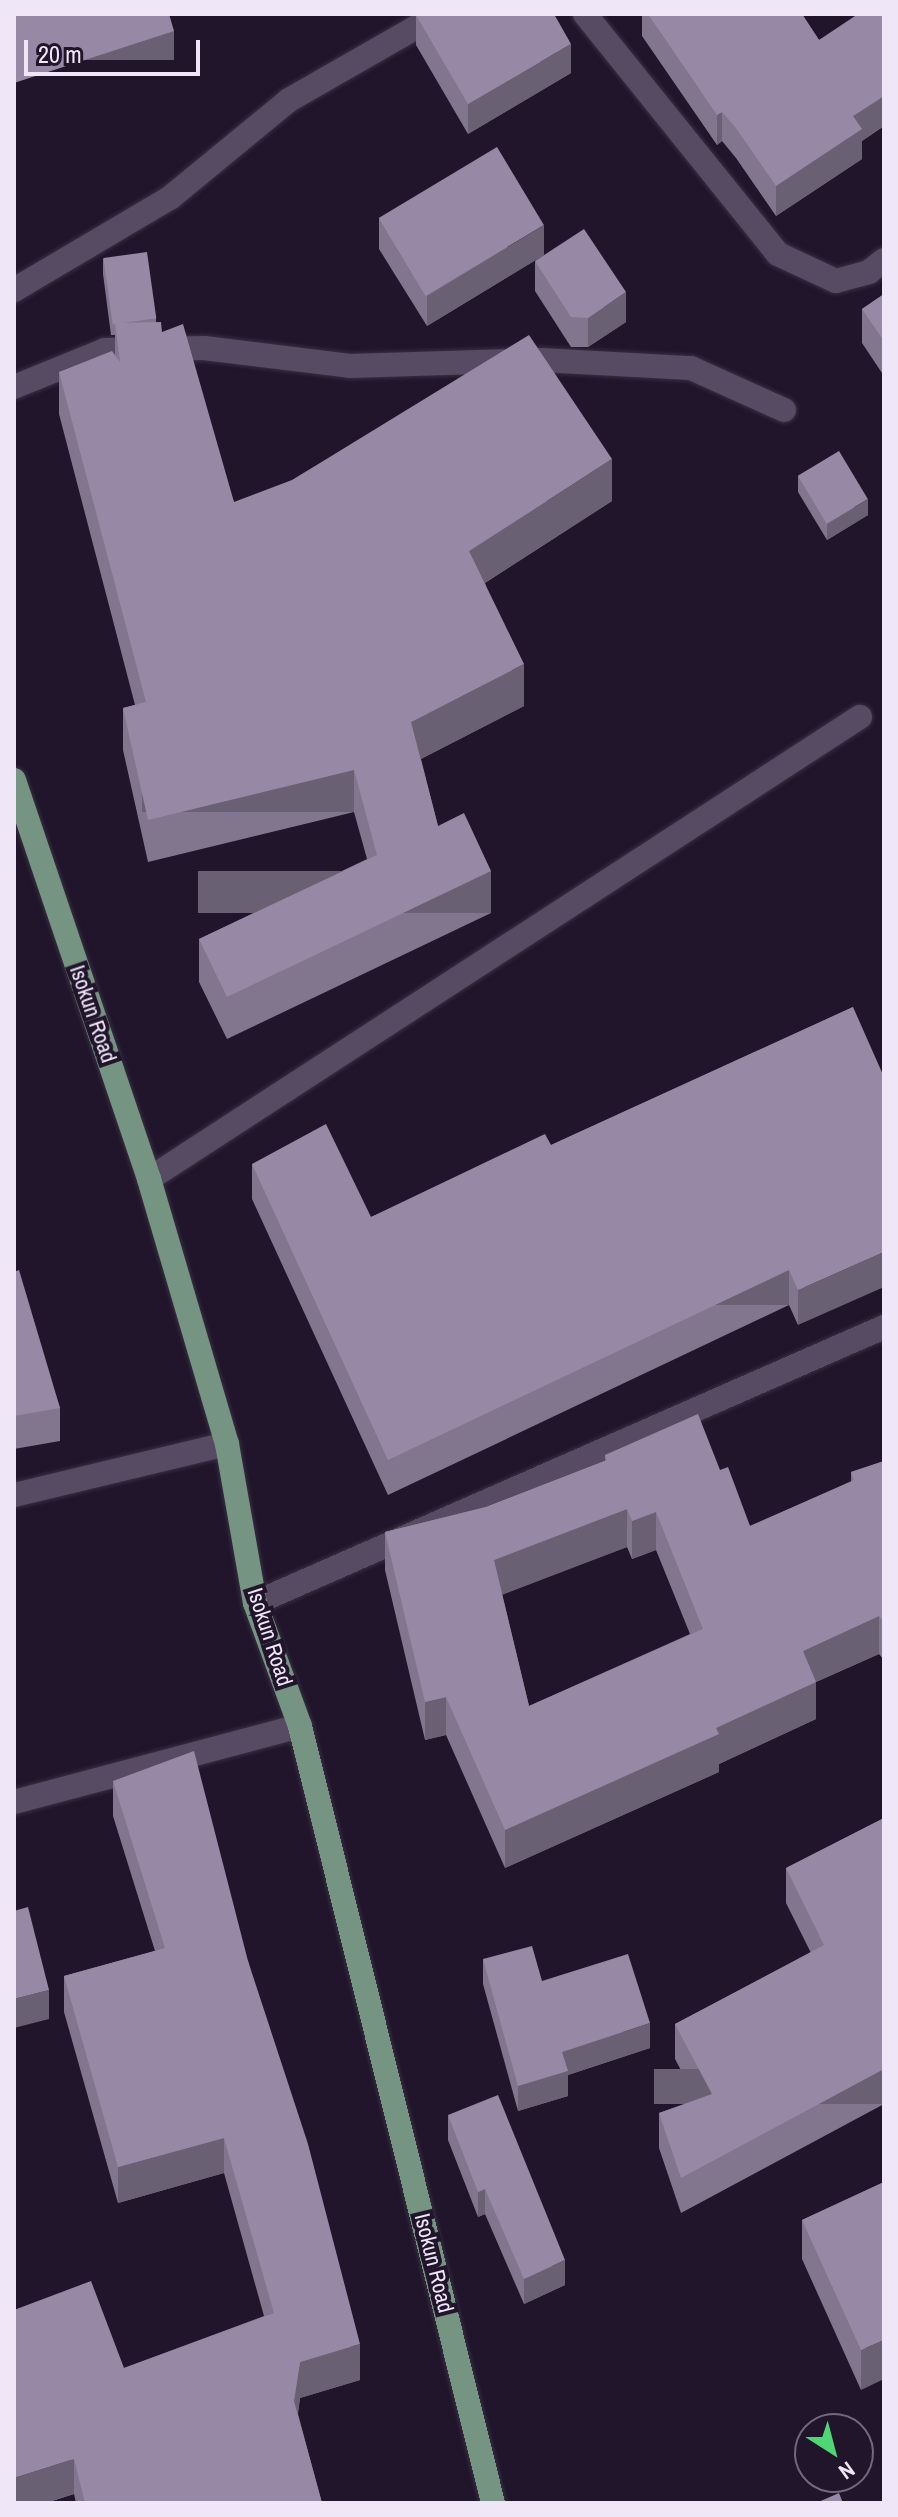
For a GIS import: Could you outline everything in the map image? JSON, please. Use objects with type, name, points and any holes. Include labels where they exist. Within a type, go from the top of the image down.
[{"type":"main road","name":"Isokun Road","points":[[14,780],[149,1179],[227,1444],[255,1603],[300,1726],[493,2503]]},
{"type":"street","points":[[14,290],[171,197],[289,100],[439,14]]},
{"type":"street","points":[[585,14],[778,254],[836,281],[869,272],[884,260]]},
{"type":"street","points":[[14,387],[105,350],[204,348],[350,366],[541,360],[691,368],[784,410]]},
{"type":"street","points":[[149,1179],[860,717]]},
{"type":"street","points":[[255,1603],[884,1327]]},
{"type":"street","points":[[14,1495],[227,1444]]},
{"type":"street","points":[[14,1802],[300,1726]]},
{"type":"building","points":[[14,14],[169,14],[174,31],[14,83]]},
{"type":"building","points":[[417,14],[554,14],[571,44],[468,104]]},
{"type":"building","points":[[648,14],[802,14],[819,40],[858,14],[884,14],[884,96],[853,116],[862,129],[776,186],[736,128],[722,112],[717,115]]},
{"type":"building","points":[[497,147],[544,225],[426,296],[379,218]]},
{"type":"building","points":[[584,229],[626,292],[588,318],[571,317],[535,261]]},
{"type":"building","points":[[147,252],[156,318],[113,324],[103,258]]},
{"type":"building","points":[[884,294],[884,341],[862,309]]},
{"type":"building","points":[[161,322],[162,332],[183,324],[234,502],[292,480],[529,335],[612,459],[469,551],[524,664],[411,722],[438,826],[464,813],[491,871],[227,997],[199,939],[377,855],[354,770],[148,820],[123,708],[146,702],[59,372],[112,351],[120,362],[115,323]]},
{"type":"building","points":[[839,451],[868,499],[827,524],[798,476]]},
{"type":"building","points":[[853,1007],[884,1077],[884,1252],[798,1290],[789,1270],[388,1460],[252,1164],[326,1124],[371,1217],[545,1134],[551,1145]]},
{"type":"building","points":[[19,1270],[60,1408],[14,1416],[14,1272]]},
{"type":"building","points":[[698,1414],[720,1470],[728,1467],[750,1526],[854,1480],[851,1472],[884,1461],[884,1622],[879,1616],[803,1651],[816,1682],[716,1728],[719,1734],[505,1830],[446,1697],[425,1702],[385,1532],[486,1507],[607,1460],[605,1455]],"holes":[[[627,1509],[632,1521],[656,1512],[703,1629],[529,1706],[494,1560]]]},
{"type":"building","points":[[194,1751],[248,1961],[308,2144],[360,2344],[300,2362],[294,2401],[322,2503],[85,2503],[74,2459],[14,2478],[14,2310],[91,2281],[124,2368],[274,2313],[224,2138],[118,2167],[64,1976],[165,1948],[113,1781]]},
{"type":"building","points":[[884,1818],[884,2069],[681,2178],[659,2113],[712,2094],[675,2024],[824,1945],[786,1868]]},
{"type":"building","points":[[28,1907],[49,1990],[14,1999],[14,1911]]},
{"type":"building","points":[[532,1946],[542,1981],[628,1954],[650,2023],[562,2052],[568,2071],[518,2086],[483,1959]]},
{"type":"building","points":[[498,2095],[565,2260],[524,2279],[485,2189],[478,2192],[448,2115]]},
{"type":"building","points":[[884,2182],[884,2340],[861,2350],[802,2220]]},
{"type":"building","points":[[839,2493],[843,2503],[816,2503]]}]
